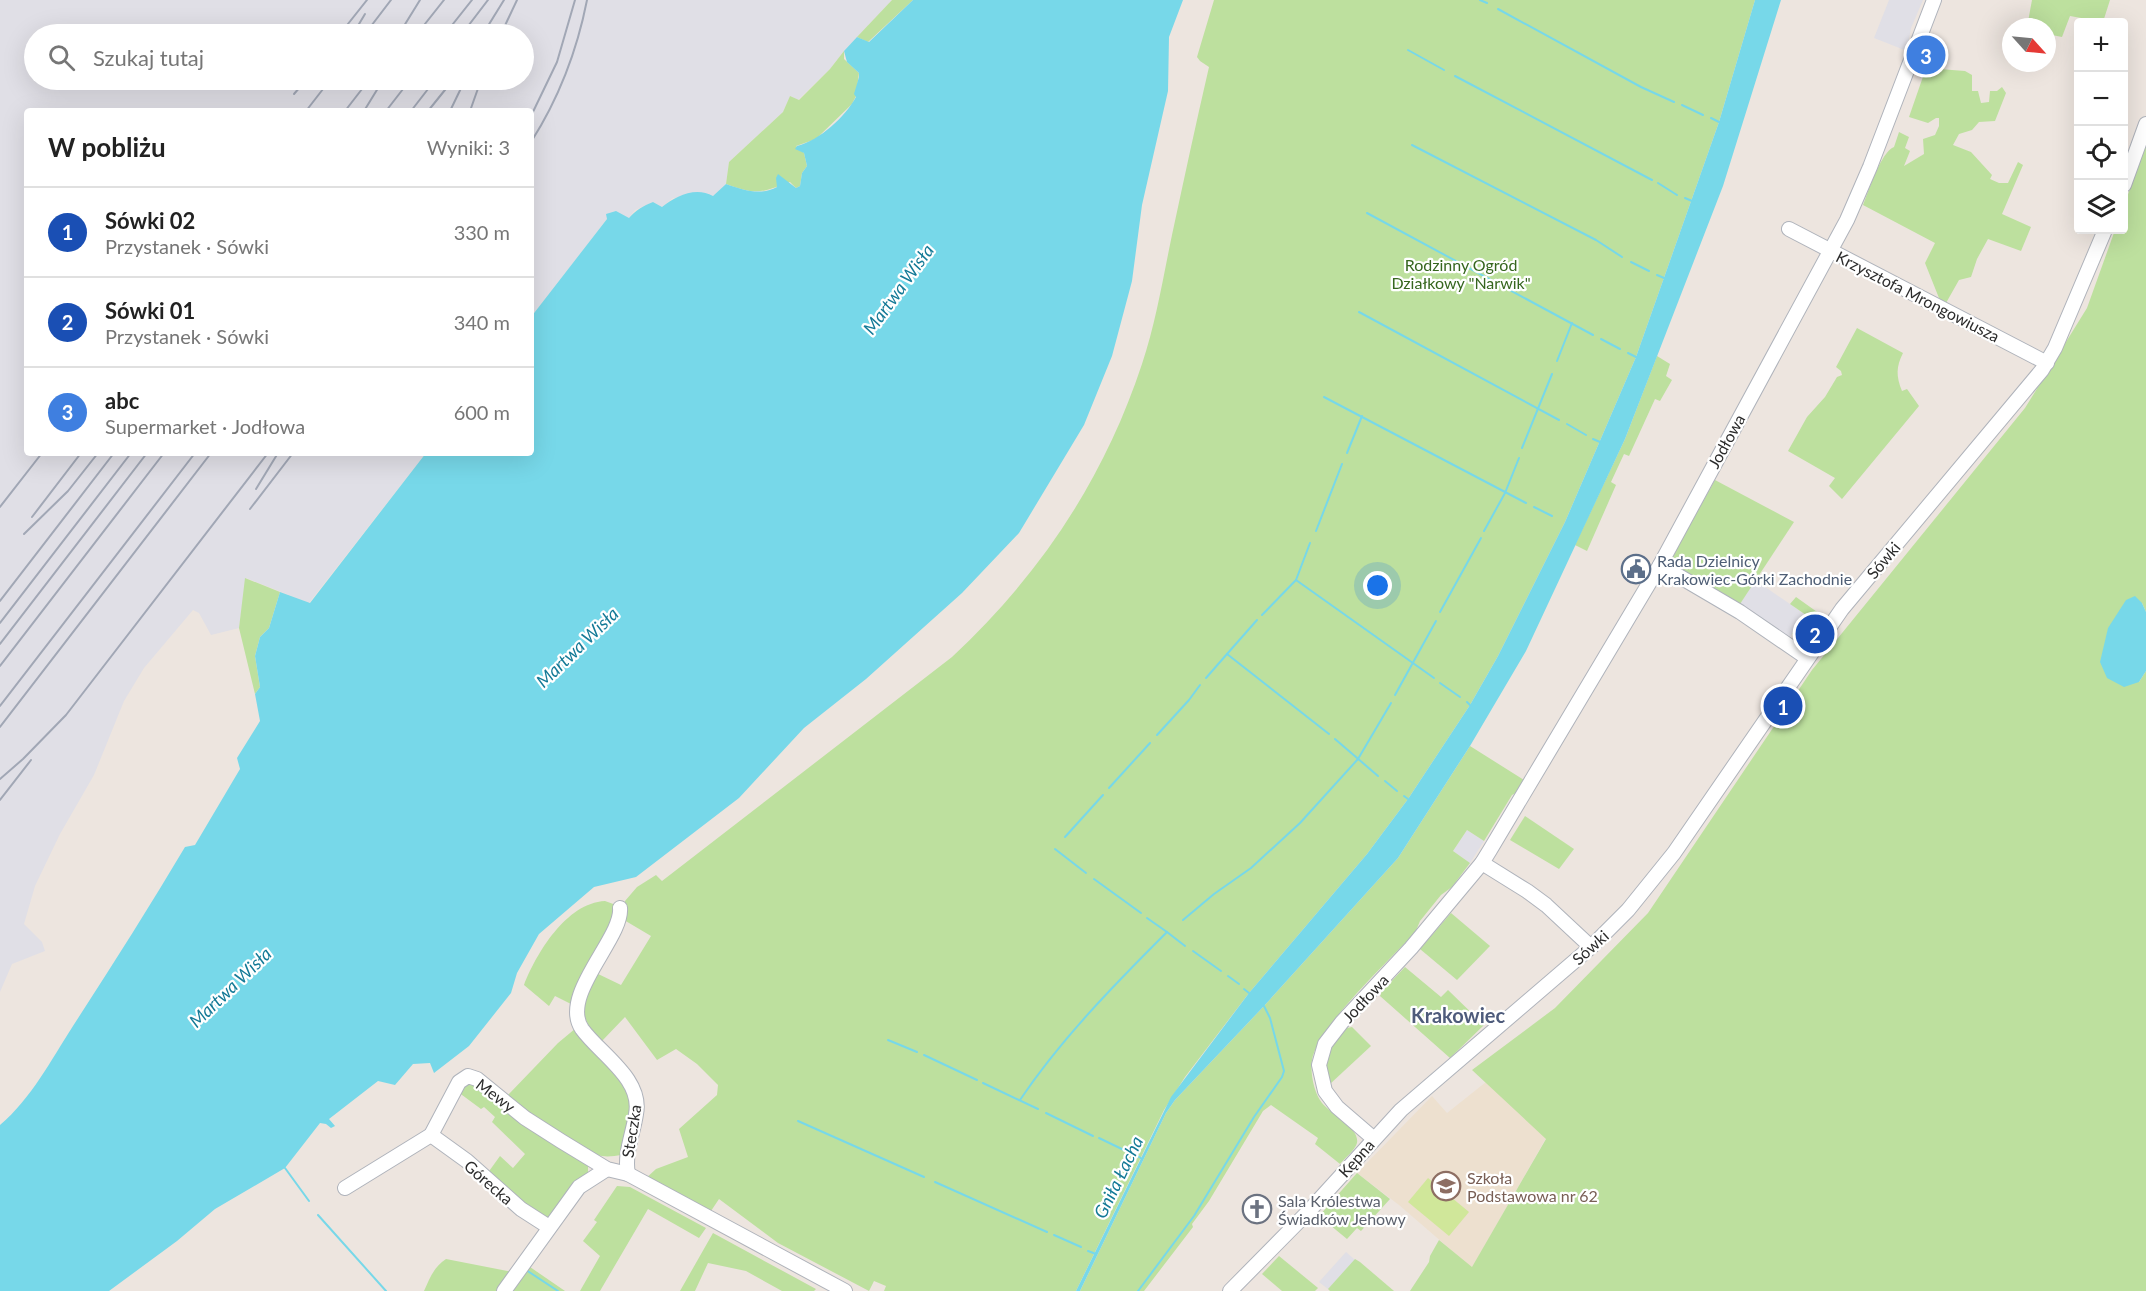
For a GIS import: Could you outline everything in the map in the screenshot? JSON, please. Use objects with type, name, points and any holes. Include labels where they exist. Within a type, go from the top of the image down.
[{"type":"street","name":"Jodłowa","points":[[1373,1138],[1337,1107],[1325,1091],[1319,1065],[1325,1044],[1396,965],[1482,863],[1660,565],[1832,251],[1870,167],[1934,0]]},
{"type":"street","points":[[2126,180],[2146,124]]},
{"type":"street","name":"Krzysztofa Mrongowiusza","points":[[1789,228],[2047,363]]},
{"type":"street","name":"Sówki","points":[[1490,1033],[1591,947],[1628,910],[1674,853],[1842,609],[2031,386],[2047,363],[2103,234]]},
{"type":"street","points":[[1660,565],[1740,612],[1807,658]]},
{"type":"street","points":[[1482,863],[1546,905],[1591,947]]},
{"type":"street","name":"Steczka","points":[[620,908],[617,924],[592,969],[577,1013],[578,1023],[582,1029],[622,1073],[637,1096],[637,1112],[626,1163],[628,1174],[845,1291]]},
{"type":"street","name":"Kępna","points":[[1230,1291],[1308,1212],[1373,1138],[1421,1091],[1490,1033]]},
{"type":"street","name":"Mewy","points":[[431,1136],[456,1087],[463,1078],[471,1077],[486,1084],[525,1118],[607,1169]]},
{"type":"street","points":[[345,1188],[431,1136]]},
{"type":"street","name":"Górecka","points":[[431,1136],[467,1161],[521,1209],[549,1227]]},
{"type":"street","points":[[504,1291],[579,1187],[607,1169],[628,1174]]},
{"type":"shaded area","points":[[0,0],[892,0],[830,69],[798,100],[790,96],[783,112],[729,162],[726,184],[713,196],[673,198],[662,207],[653,202],[635,210],[629,218],[624,216],[607,219],[534,313],[534,108],[24,108],[24,456],[424,456],[309,603],[246,578],[239,628],[211,635],[199,613],[193,610],[144,668],[124,701],[94,775],[60,834],[35,886],[24,924],[42,942],[45,951],[12,964],[0,992]]},
{"type":"shaded area","points":[[1889,0],[1923,0],[1911,28],[1907,51],[1874,38]]},
{"type":"shaded area","points":[[1755,580],[1806,615],[1789,638],[1740,604]]},
{"type":"shaded area","points":[[1467,830],[1484,841],[1470,863],[1453,851]]},
{"type":"shaded area","name":"Szkoła Podstawowa nr 62","points":[[1486,1082],[1546,1138],[1472,1268],[1399,1205],[1357,1173],[1432,1096],[1447,1113]]},
{"type":"shaded area","points":[[1346,1252],[1355,1260],[1328,1289],[1319,1282]]},
{"type":"green space","points":[[892,0],[913,0],[868,42],[857,37]]},
{"type":"green space","name":"Rodzinny Ogród Działkowy \"Narwik\"","points":[[1214,0],[1755,0],[1719,122],[1636,357],[1565,522],[1498,656],[1470,705],[1408,799],[1367,854],[1249,993],[1185,1077],[1164,1110],[1076,1291],[884,1291],[886,1286],[874,1281],[869,1291],[778,1243],[719,1199],[711,1211],[706,1212],[644,1180],[656,1169],[688,1157],[679,1129],[717,1095],[718,1085],[697,1064],[676,1049],[657,1060],[625,1017],[601,1042],[593,1033],[585,1016],[586,993],[594,972],[621,985],[651,936],[624,920],[625,901],[637,887],[656,875],[662,881],[952,657],[1013,593],[1066,523],[1109,447],[1127,406],[1147,348],[1209,67],[1197,57]]},
{"type":"green space","points":[[2032,0],[2110,0],[2104,18],[2070,16],[2062,37],[2056,36],[2056,18],[2029,18]]},
{"type":"green space","points":[[844,51],[844,59],[859,73],[856,96],[852,104],[816,139],[796,146],[804,153],[807,166],[802,173],[800,186],[796,188],[790,182],[765,190],[752,191],[726,184],[729,162],[783,112],[790,96],[799,100],[830,69]]},
{"type":"green space","points":[[1926,68],[1965,71],[1972,75],[1972,91],[1978,91],[1981,103],[1989,102],[1990,91],[1997,91],[2002,87],[2006,93],[1995,121],[1979,122],[1972,130],[1959,134],[1953,145],[1971,152],[1992,175],[1990,179],[1999,183],[2008,183],[2018,162],[2023,165],[2002,214],[2031,227],[2021,251],[1988,239],[1977,259],[1971,277],[1959,280],[1946,303],[1939,298],[1925,263],[1935,243],[1863,205],[1880,164],[1889,150],[1894,147],[1899,132],[1909,137],[1905,148],[1910,151],[1904,166],[1924,154],[1923,139],[1935,135],[1939,126],[1939,118],[1928,123],[1909,117]]},
{"type":"green space","points":[[2146,142],[2146,612],[2142,603],[2139,682],[2146,671],[2146,1291],[1410,1291],[1429,1262],[1439,1240],[1472,1267],[1546,1139],[1472,1070],[1555,1008],[1648,913],[1812,670],[2025,408],[2087,308],[2114,234],[2128,234],[2128,194]]},
{"type":"green space","points":[[1857,328],[1903,353],[1898,367],[1900,386],[1902,391],[1907,389],[1919,406],[1842,499],[1829,486],[1835,478],[1788,451],[1807,417],[1825,397],[1837,377],[1842,375],[1836,367]]},
{"type":"green space","points":[[1657,356],[1670,364],[1666,376],[1672,380],[1660,401],[1655,399],[1629,456],[1624,454],[1611,482],[1616,485],[1587,551],[1575,545],[1625,439]]},
{"type":"green space","points":[[1715,480],[1794,522],[1740,604],[1673,566],[1671,559]]},
{"type":"green space","points":[[245,578],[280,592],[269,628],[260,637],[255,656],[260,687],[255,694],[239,628]]},
{"type":"green space","points":[[1796,597],[1827,619],[1816,634],[1814,633],[1807,641],[1792,634],[1806,615],[1790,604]]},
{"type":"green space","points":[[1470,746],[1524,780],[1516,793],[1512,795],[1484,841],[1467,830],[1453,851],[1470,863],[1452,887],[1441,895],[1420,921],[1415,933],[1340,1013],[1326,1031],[1312,1060],[1312,1077],[1317,1094],[1322,1103],[1354,1132],[1357,1143],[1354,1148],[1340,1164],[1315,1144],[1318,1138],[1271,1105],[1263,1111],[1209,1201],[1192,1224],[1193,1227],[1144,1291],[1080,1291],[1166,1113],[1175,1100],[1398,858]]},
{"type":"green space","points":[[1525,816],[1574,849],[1559,869],[1510,840]]},
{"type":"green space","points":[[605,901],[616,905],[618,917],[575,1006],[555,996],[549,1006],[524,985],[536,959],[565,920],[591,904]]},
{"type":"green space","points":[[1451,913],[1490,946],[1457,980],[1420,949]]},
{"type":"green space","points":[[1405,967],[1441,997],[1448,990],[1484,1025],[1450,1058],[1380,996]]},
{"type":"green space","points":[[1352,1027],[1371,1046],[1330,1084],[1327,1067],[1329,1054],[1341,1035],[1347,1028]]},
{"type":"green space","points":[[576,1028],[627,1090],[632,1103],[621,1155],[602,1156],[578,1148],[539,1123],[507,1096],[558,1043]]},
{"type":"green space","points":[[473,1080],[588,1164],[588,1173],[574,1183],[551,1218],[544,1218],[487,1174],[500,1156],[513,1168],[525,1154],[492,1122],[495,1117],[484,1107],[481,1109],[458,1092],[465,1081]]},
{"type":"green space","points":[[1357,1173],[1390,1199],[1361,1231],[1357,1228],[1347,1239],[1319,1216]]},
{"type":"green space","points":[[1428,1178],[1469,1212],[1449,1236],[1408,1202]]},
{"type":"green space","points":[[617,1186],[630,1187],[706,1228],[699,1238],[648,1209],[600,1291],[580,1291],[600,1256],[583,1241],[597,1222],[594,1220]]},
{"type":"green space","points":[[713,1233],[816,1289],[814,1291],[782,1291],[746,1271],[708,1263],[695,1291],[680,1291]]},
{"type":"green space","points":[[1279,1256],[1318,1288],[1315,1291],[1282,1291],[1262,1274]]},
{"type":"green space","points":[[446,1259],[513,1272],[500,1291],[424,1291],[435,1270]]},
{"type":"green space","points":[[1355,1259],[1394,1291],[1330,1291],[1328,1289]]},
{"type":"green space","points":[[530,1267],[565,1291],[513,1291]]},
{"type":"water","name":"Martwa Wisła","points":[[913,0],[1183,0],[1169,37],[1168,91],[1142,205],[1132,281],[1112,356],[1084,425],[1019,533],[962,593],[866,679],[804,728],[739,798],[636,877],[594,887],[539,934],[517,973],[511,993],[469,1046],[434,1073],[430,1063],[413,1064],[395,1085],[378,1081],[329,1119],[335,1126],[331,1128],[320,1123],[285,1168],[215,1209],[177,1241],[109,1291],[0,1291],[0,1125],[11,1115],[40,1078],[185,847],[195,845],[240,769],[237,758],[260,721],[255,694],[260,687],[255,656],[260,637],[269,628],[280,592],[310,603],[424,456],[534,456],[534,313],[607,219],[606,214],[616,211],[629,218],[640,208],[653,202],[662,207],[673,199],[693,192],[713,196],[726,184],[758,192],[771,190],[777,187],[778,174],[796,188],[800,186],[802,173],[807,166],[804,153],[795,149],[831,127],[856,97],[854,94],[859,73],[847,62],[844,51],[857,37],[869,42]]},
{"type":"water","name":"Gniła Łacha","points":[[1755,0],[1781,0],[1723,186],[1625,439],[1526,651],[1470,746],[1398,858],[1175,1100],[1166,1113],[1080,1291],[1076,1291],[1171,1097],[1249,993],[1367,854],[1408,799],[1470,705],[1498,656],[1565,522],[1636,357],[1719,122]]},
{"type":"water","points":[[2135,596],[2142,603],[2146,612],[2146,671],[2139,682],[2124,687],[2107,678],[2100,662],[2108,628],[2126,600]]},
{"type":"waterway","points":[[1480,0],[1487,3]]},
{"type":"waterway","points":[[1498,9],[1641,87],[1674,102]]},
{"type":"waterway","points":[[1408,50],[1444,70]]},
{"type":"waterway","points":[[1455,76],[1652,180]]},
{"type":"waterway","points":[[1682,105],[1703,115]]},
{"type":"waterway","points":[[1711,118],[1719,122]]},
{"type":"waterway","points":[[1412,145],[1596,240],[1622,257]]},
{"type":"waterway","points":[[1658,183],[1677,195]]},
{"type":"waterway","points":[[1685,198],[1692,201]]},
{"type":"waterway","points":[[1367,213],[1593,335]]},
{"type":"waterway","points":[[1631,262],[1649,271]]},
{"type":"waterway","points":[[1657,275],[1664,278]]},
{"type":"waterway","points":[[1359,312],[1559,420]]},
{"type":"waterway","points":[[1557,361],[1572,323]]},
{"type":"waterway","points":[[1601,339],[1620,349]]},
{"type":"waterway","points":[[1628,353],[1636,357]]},
{"type":"waterway","points":[[1522,448],[1552,374]]},
{"type":"waterway","points":[[1324,397],[1526,503]]},
{"type":"waterway","points":[[1347,453],[1362,416]]},
{"type":"waterway","points":[[1567,424],[1586,435]]},
{"type":"waterway","points":[[1593,439],[1600,442]]},
{"type":"waterway","points":[[1484,531],[1505,493],[1519,458]]},
{"type":"waterway","points":[[1316,531],[1342,464]]},
{"type":"waterway","points":[[1534,507],[1552,516]]},
{"type":"waterway","points":[[1440,612],[1481,538]]},
{"type":"waterway","points":[[1310,543],[1296,580],[1434,678]]},
{"type":"waterway","points":[[1262,615],[1296,580]]},
{"type":"waterway","points":[[1257,620],[1227,654],[1329,734]]},
{"type":"waterway","points":[[1395,695],[1436,621]]},
{"type":"waterway","points":[[1206,678],[1227,654]]},
{"type":"waterway","points":[[1440,683],[1460,697]]},
{"type":"waterway","points":[[1157,735],[1200,685]]},
{"type":"waterway","points":[[1467,702],[1470,705]]},
{"type":"waterway","points":[[1183,920],[1214,894],[1251,868],[1300,823],[1358,759],[1391,703]]},
{"type":"waterway","points":[[1335,739],[1378,776]]},
{"type":"waterway","points":[[1109,788],[1150,743]]},
{"type":"waterway","points":[[1385,781],[1397,791]]},
{"type":"waterway","points":[[1065,837],[1103,795]]},
{"type":"waterway","points":[[1404,796],[1408,799]]},
{"type":"waterway","points":[[1055,849],[1086,873]]},
{"type":"waterway","points":[[1094,879],[1141,913]]},
{"type":"waterway","points":[[1147,918],[1167,932]]},
{"type":"waterway","points":[[1020,1100],[1071,1034],[1108,992],[1167,932],[1185,946]]},
{"type":"waterway","points":[[1193,951],[1221,971]]},
{"type":"waterway","points":[[1228,976],[1239,984]]},
{"type":"waterway","points":[[1244,989],[1249,993]]},
{"type":"waterway","points":[[1138,1291],[1194,1216],[1254,1117],[1282,1077],[1284,1071],[1270,1018],[1264,1006]]},
{"type":"waterway","points":[[888,1040],[917,1052]]},
{"type":"waterway","points":[[924,1055],[977,1080]]},
{"type":"waterway","points":[[983,1083],[1038,1109]]},
{"type":"waterway","points":[[1046,1113],[1093,1136]]},
{"type":"waterway","points":[[798,1121],[924,1177]]},
{"type":"waterway","points":[[1099,1138],[1128,1152]]},
{"type":"waterway","name":"Gniła Łacha","points":[[1135,1154],[1142,1159]]},
{"type":"waterway","name":"Gniła Łacha","points":[[285,1168],[309,1201]]},
{"type":"waterway","points":[[935,1182],[1047,1232]]},
{"type":"waterway","name":"Gniła Łacha","points":[[318,1215],[386,1291]]},
{"type":"waterway","points":[[1054,1235],[1081,1247]]},
{"type":"waterway","points":[[1088,1251],[1096,1254]]},
{"type":"waterway","points":[[526,1270],[558,1291]]},
{"type":"railway","points":[[348,24],[367,0]]},
{"type":"railway","points":[[373,24],[391,0]]},
{"type":"railway","points":[[405,24],[420,0]]},
{"type":"railway","points":[[425,24],[444,0]]},
{"type":"railway","points":[[453,24],[472,0]]},
{"type":"railway","points":[[470,24],[488,0]]},
{"type":"railway","points":[[489,24],[504,0]]},
{"type":"railway","points":[[506,24],[517,0]]},
{"type":"railway","points":[[534,110],[557,62],[575,0]]},
{"type":"railway","points":[[534,137],[566,74],[587,0]]},
{"type":"railway","points":[[359,24],[365,14]]},
{"type":"railway","points":[[294,94],[297,90]]},
{"type":"railway","points":[[308,108],[322,90]]},
{"type":"railway","points":[[347,108],[361,90]]},
{"type":"railway","points":[[366,108],[377,90]]},
{"type":"railway","points":[[388,108],[402,90]]},
{"type":"railway","points":[[413,108],[427,90]]},
{"type":"railway","points":[[430,108],[445,90]]},
{"type":"railway","points":[[451,108],[460,90]]},
{"type":"railway","points":[[471,108],[477,90]]},
{"type":"railway","points":[[0,507],[40,456]]},
{"type":"railway","points":[[32,517],[79,456]]},
{"type":"railway","points":[[24,534],[68,491],[96,456]]},
{"type":"railway","points":[[0,601],[112,456]]},
{"type":"railway","points":[[0,623],[129,456]]},
{"type":"railway","points":[[0,644],[145,456]]},
{"type":"railway","points":[[0,666],[162,456]]},
{"type":"railway","points":[[0,706],[193,456]]},
{"type":"railway","points":[[0,727],[209,456]]},
{"type":"railway","points":[[0,779],[66,715],[266,456]]},
{"type":"railway","points":[[256,489],[276,456]]},
{"type":"railway","points":[[250,509],[291,456]]},
{"type":"railway","points":[[0,800],[31,760]]},
{"type":"place","name":"abc","points":[[1926,55]]},
{"type":"place","name":"Rada Dzielnicy Krakowiec-Górki Zachodnie","points":[[1636,569]]},
{"type":"place","name":"Sówki 01","points":[[1815,634]]},
{"type":"place","name":"Sówki 02","points":[[1783,706]]},
{"type":"place","name":"Szkoła Podstawowa nr 62","points":[[1446,1186]]},
{"type":"place","name":"Sala Królestwa Świadków Jehowy","points":[[1257,1209]]},
{"type":"district","name":"Krakowiec","points":[[1458,1015]]}]
